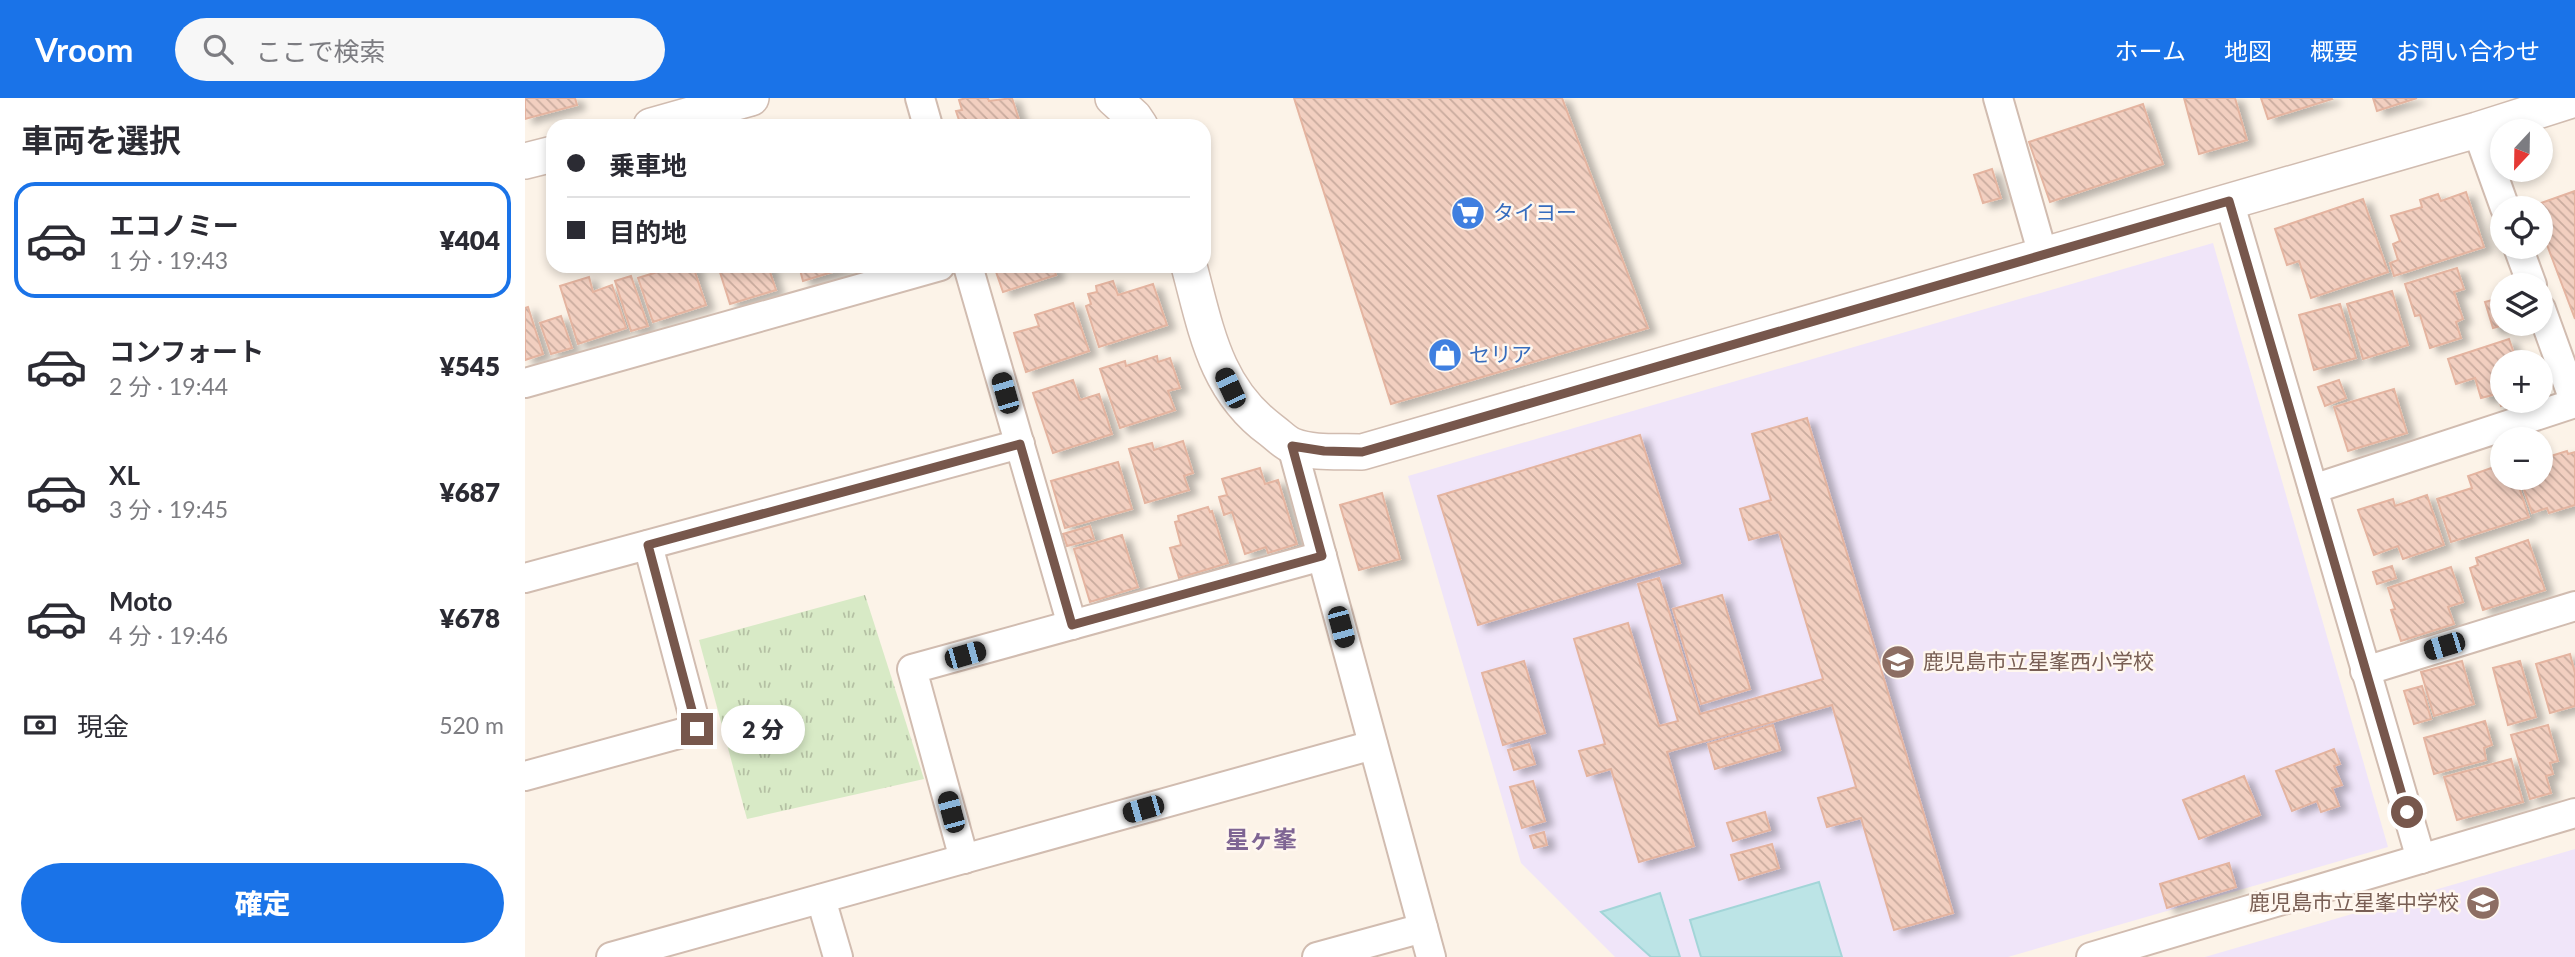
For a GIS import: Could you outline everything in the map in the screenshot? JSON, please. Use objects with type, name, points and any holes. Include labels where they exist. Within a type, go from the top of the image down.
[{"type":"street","points":[[676,119],[751,98]]},
{"type":"street","points":[[920,98],[926,119]]},
{"type":"street","points":[[1113,98],[1133,119]]},
{"type":"street","points":[[1998,98],[2043,254]]},
{"type":"street","points":[[1191,273],[1212,350],[1230,388],[1258,421],[1292,446],[1324,451],[1362,452],[2477,130],[2575,99]]},
{"type":"street","points":[[2477,130],[2501,196]]},
{"type":"street","points":[[525,161],[546,155]]},
{"type":"street","points":[[2229,201],[2421,859]]},
{"type":"street","points":[[525,383],[915,273]]},
{"type":"street","points":[[970,273],[1072,625]]},
{"type":"street","points":[[2313,489],[2575,403],[2551,336]]},
{"type":"street","points":[[525,578],[1020,444]]},
{"type":"street","points":[[1292,446],[1431,957]]},
{"type":"street","points":[[525,776],[697,729],[648,545]]},
{"type":"street","points":[[964,859],[912,669],[1322,556]]},
{"type":"street","points":[[2365,671],[2575,606]]},
{"type":"street","points":[[611,957],[1374,745]]},
{"type":"street","points":[[2091,957],[2575,813]]},
{"type":"street","points":[[821,899],[838,957]]},
{"type":"street","points":[[1317,957],[1423,928]]},
{"type":"shaded area","name":"鹿児島市立星峯西小学校","points":[[2213,243],[2388,847],[2008,957],[1615,957],[1521,863],[1408,476]]},
{"type":"shaded area","name":"鹿児島市立星峯中学校","points":[[2575,849],[2575,957],[2205,957]]},
{"type":"green space","points":[[865,595],[924,779],[747,819],[699,640]]},
{"type":"water","points":[[1819,882],[1842,957],[1701,957],[1690,920]]},
{"type":"water","points":[[1660,893],[1680,957],[1651,957],[1601,912]]},
{"type":"building","points":[[525,98],[575,98],[577,105],[525,119]]},
{"type":"building","points":[[988,98],[989,101],[1012,98],[1019,119],[959,119],[956,111],[962,110],[959,100]]},
{"type":"building","name":"タイヨー","points":[[1294,98],[1562,98],[1648,328],[1391,404]]},
{"type":"building","points":[[2184,98],[2235,98],[2247,140],[2199,154]]},
{"type":"building","points":[[2261,98],[2331,98],[2332,99],[2268,119]]},
{"type":"building","points":[[2373,98],[2417,98],[2377,111]]},
{"type":"building","points":[[2143,104],[2163,164],[2050,202],[2029,142]]},
{"type":"building","points":[[1992,169],[2001,198],[1983,203],[1974,175]]},
{"type":"building","points":[[2575,191],[2575,319],[2552,259],[2553,199]]},
{"type":"building","points":[[2466,192],[2484,247],[2394,276],[2390,263],[2398,260],[2393,244],[2400,241],[2391,216],[2422,207],[2420,200],[2438,194],[2441,201]]},
{"type":"building","points":[[2363,199],[2388,272],[2311,298],[2299,261],[2287,265],[2275,229]]},
{"type":"building","points":[[2457,268],[2464,289],[2454,292],[2463,319],[2456,322],[2461,338],[2430,348],[2420,315],[2415,316],[2405,284]]},
{"type":"building","points":[[654,273],[695,273],[706,305],[653,322],[638,278]]},
{"type":"building","points":[[720,273],[770,273],[776,290],[730,304]]},
{"type":"building","points":[[801,273],[829,273],[803,281]]},
{"type":"building","points":[[996,273],[1055,273],[1056,275],[1003,292]]},
{"type":"building","points":[[631,276],[648,326],[631,331],[615,281]]},
{"type":"building","points":[[589,277],[593,292],[612,285],[626,328],[578,344],[560,286]]},
{"type":"building","points":[[1113,281],[1118,295],[1153,284],[1167,325],[1099,347],[1086,306],[1091,304],[1088,294],[1097,292],[1096,286]]},
{"type":"building","points":[[2392,291],[2408,345],[2363,359],[2347,304]]},
{"type":"building","points":[[2490,301],[2490,318],[2485,302]]},
{"type":"building","points":[[1073,303],[1089,351],[1026,372],[1014,333],[1039,326],[1035,315]]},
{"type":"building","points":[[2340,304],[2356,358],[2314,370],[2299,315]]},
{"type":"building","points":[[528,307],[543,354],[525,360],[525,308]]},
{"type":"building","points":[[561,316],[572,348],[551,354],[540,323]]},
{"type":"building","points":[[2509,339],[2513,350],[2490,350],[2490,396],[2481,398],[2475,378],[2456,384],[2448,359]]},
{"type":"building","points":[[1157,356],[1158,362],[1170,358],[1180,388],[1168,391],[1175,410],[1120,428],[1100,369],[1125,361],[1126,366]]},
{"type":"building","points":[[1073,380],[1080,400],[1099,394],[1112,434],[1053,453],[1033,393]]},
{"type":"building","points":[[2339,380],[2346,398],[2325,406],[2318,387]]},
{"type":"building","points":[[2394,389],[2407,433],[2348,451],[2334,407]]},
{"type":"building","points":[[1807,418],[1953,913],[1894,930],[1861,818],[1827,827],[1818,798],[1856,787],[1832,705],[1667,752],[1694,846],[1639,862],[1611,769],[1587,776],[1579,751],[1605,744],[1574,639],[1628,623],[1659,726],[1678,721],[1638,584],[1659,578],[1700,714],[1823,679],[1779,532],[1749,540],[1740,509],[1771,500],[1752,434]]},
{"type":"building","points":[[1640,435],[1680,563],[1478,625],[1438,496]]},
{"type":"building","points":[[1183,441],[1193,473],[1184,476],[1189,490],[1145,503],[1129,449],[1152,443],[1154,450]]},
{"type":"building","points":[[2567,451],[2568,454],[2575,452],[2575,505],[2549,513],[2547,508],[2532,513],[2524,490],[2553,490],[2553,455]]},
{"type":"building","points":[[1118,462],[1132,509],[1065,528],[1051,481]]},
{"type":"building","points":[[1260,468],[1265,484],[1278,480],[1297,544],[1268,553],[1266,547],[1245,554],[1232,512],[1224,515],[1219,497],[1227,495],[1222,479]]},
{"type":"building","points":[[2490,468],[2490,490],[2520,490],[2529,517],[2451,542],[2437,499],[2472,488],[2468,476]]},
{"type":"building","points":[[1382,493],[1400,559],[1359,570],[1340,505]]},
{"type":"building","points":[[2427,495],[2444,545],[2403,559],[2398,546],[2374,555],[2358,510],[2393,499],[2395,506]]},
{"type":"building","points":[[1208,507],[1210,512],[1212,511],[1228,563],[1179,578],[1170,548],[1181,545],[1175,522],[1179,521],[1178,516]]},
{"type":"building","points":[[1090,526],[1094,539],[1067,546],[1063,534]]},
{"type":"building","points":[[1122,535],[1138,587],[1090,602],[1074,549]]},
{"type":"building","points":[[2528,540],[2545,590],[2483,610],[2470,568],[2478,565],[2476,558]]},
{"type":"building","points":[[2392,566],[2396,578],[2377,584],[2373,572]]},
{"type":"building","points":[[2451,567],[2463,602],[2448,607],[2454,624],[2401,641],[2391,610],[2395,609],[2388,588]]},
{"type":"building","points":[[1722,595],[1750,689],[1701,704],[1673,609]]},
{"type":"building","points":[[2570,654],[2575,673],[2575,706],[2550,713],[2536,664]]},
{"type":"building","points":[[1524,661],[1545,733],[1503,745],[1482,673]]},
{"type":"building","points":[[2462,661],[2474,704],[2434,716],[2421,672]]},
{"type":"building","points":[[2520,661],[2536,717],[2508,725],[2493,668]]},
{"type":"building","points":[[2422,686],[2431,719],[2414,724],[2404,691]]},
{"type":"building","points":[[2485,721],[2492,745],[2484,748],[2486,760],[2434,774],[2424,738]]},
{"type":"building","points":[[1773,725],[1780,750],[1715,769],[1708,744]]},
{"type":"building","points":[[2548,725],[2558,761],[2550,763],[2553,774],[2546,776],[2551,793],[2530,799],[2511,735]]},
{"type":"building","points":[[1529,744],[1535,764],[1514,770],[1508,750]]},
{"type":"building","points":[[2334,749],[2340,764],[2334,766],[2342,785],[2332,788],[2339,806],[2321,812],[2317,801],[2292,811],[2276,771]]},
{"type":"building","points":[[2511,759],[2523,802],[2457,820],[2444,777]]},
{"type":"building","points":[[2244,776],[2260,815],[2199,839],[2183,800]]},
{"type":"building","points":[[1533,781],[1545,821],[1522,828],[1510,787]]},
{"type":"building","points":[[1765,812],[1770,830],[1733,841],[1727,823]]},
{"type":"building","points":[[1544,832],[1547,845],[1534,848],[1530,836]]},
{"type":"building","points":[[1772,844],[1779,868],[1739,880],[1731,855]]},
{"type":"building","points":[[2229,863],[2236,887],[2167,908],[2160,884]]},
{"type":"place","name":"タイヨー","points":[[1468,213]]},
{"type":"place","name":"セリア","points":[[1445,355]]},
{"type":"place","name":"鹿児島市立星峯西小学校","points":[[1898,662]]},
{"type":"place","name":"鹿児島市立星峯中学校","points":[[2483,903]]},
{"type":"district","name":"星ヶ峯","points":[[1261,840]]},
{"type":"route","points":[[697,729],[648,545],[1020,444],[1072,625],[1322,556],[1292,446],[1324,451],[1362,452],[2229,201],[2407,812]]}]
